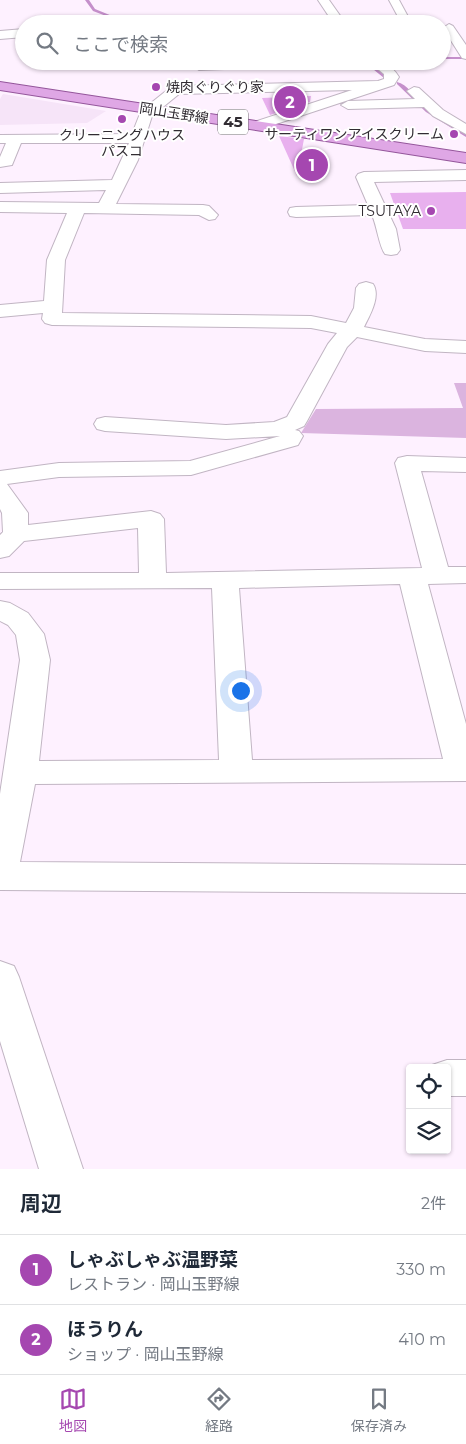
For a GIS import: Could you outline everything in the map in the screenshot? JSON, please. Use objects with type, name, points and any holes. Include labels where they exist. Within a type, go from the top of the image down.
[{"type":"main road","name":"岡山玉野線","points":[[0,78],[256,126],[466,158]]},
{"type":"main road","name":"岡山玉野線","points":[[0,86],[278,120],[466,148]]},
{"type":"street","points":[[323,0],[334,15]]},
{"type":"street","points":[[394,0],[402,15]]},
{"type":"street","points":[[451,33],[466,56]]},
{"type":"street","points":[[0,35],[15,34]]},
{"type":"street","points":[[451,56],[466,56]]},
{"type":"street","points":[[176,90],[175,87],[194,70]]},
{"type":"street","points":[[272,78],[374,74],[369,70],[380,72],[409,86],[423,104],[466,130]]},
{"type":"street","points":[[105,209],[130,160],[146,114],[176,90],[380,72]]},
{"type":"street","points":[[256,126],[322,105],[380,72]]},
{"type":"street","points":[[322,105],[423,104]]},
{"type":"street","points":[[0,162],[7,162],[8,139],[138,138]]},
{"type":"street","points":[[391,250],[387,229],[364,178],[466,175]]},
{"type":"street","points":[[0,188],[116,185]]},
{"type":"street","points":[[0,207],[203,210],[209,215]]},
{"type":"street","points":[[78,208],[56,260],[52,319],[302,321],[425,345],[466,347]]},
{"type":"street","points":[[296,212],[378,210]]},
{"type":"street","points":[[0,478],[59,470],[192,468],[290,440],[296,421],[338,344],[352,331],[364,308],[366,288]]},
{"type":"street","points":[[0,310],[53,306]]},
{"type":"street","points":[[105,424],[226,432],[278,429],[296,421]]},
{"type":"street","points":[[22,773],[464,770],[425,576],[407,464],[466,465]]},
{"type":"street","points":[[0,490],[15,513],[8,542],[152,519],[153,581]]},
{"type":"street","points":[[0,581],[153,581],[466,575]]},
{"type":"street","points":[[225,580],[236,771]]},
{"type":"street","points":[[0,609],[18,618],[30,634],[35,660],[22,773],[0,876],[466,879]]},
{"type":"street","points":[[0,977],[61,1169]]},
{"type":"street","points":[[451,1078],[466,1078]]},
{"type":"shaded area","points":[[3,94],[106,111],[87,123],[0,125],[0,99]]},
{"type":"shaded area","points":[[454,383],[466,383],[466,438],[301,433],[316,409],[463,408]]},
{"type":"building","points":[[311,96],[310,102],[270,115],[262,98]]},
{"type":"building","points":[[279,136],[304,139],[297,176]]},
{"type":"building","name":"TSUTAYA","points":[[466,192],[466,229],[403,229],[390,193]]},
{"type":"waterway","points":[[87,0],[94,10],[106,15]]},
{"type":"waterway","points":[[451,58],[466,58]]},
{"type":"waterway","points":[[376,70],[385,77]]},
{"type":"waterway","points":[[398,83],[428,111],[466,136]]},
{"type":"place","name":"焼肉ぐりぐり家","points":[[156,87]]},
{"type":"place","name":"ほうりん","points":[[290,102]]},
{"type":"place","name":"クリーニングハウス パスコ","points":[[122,119]]},
{"type":"place","name":"サーティワンアイスクリーム","points":[[454,134]]},
{"type":"place","name":"しゃぶしゃぶ温野菜","points":[[312,165]]},
{"type":"place","name":"TSUTAYA","points":[[431,211]]}]
